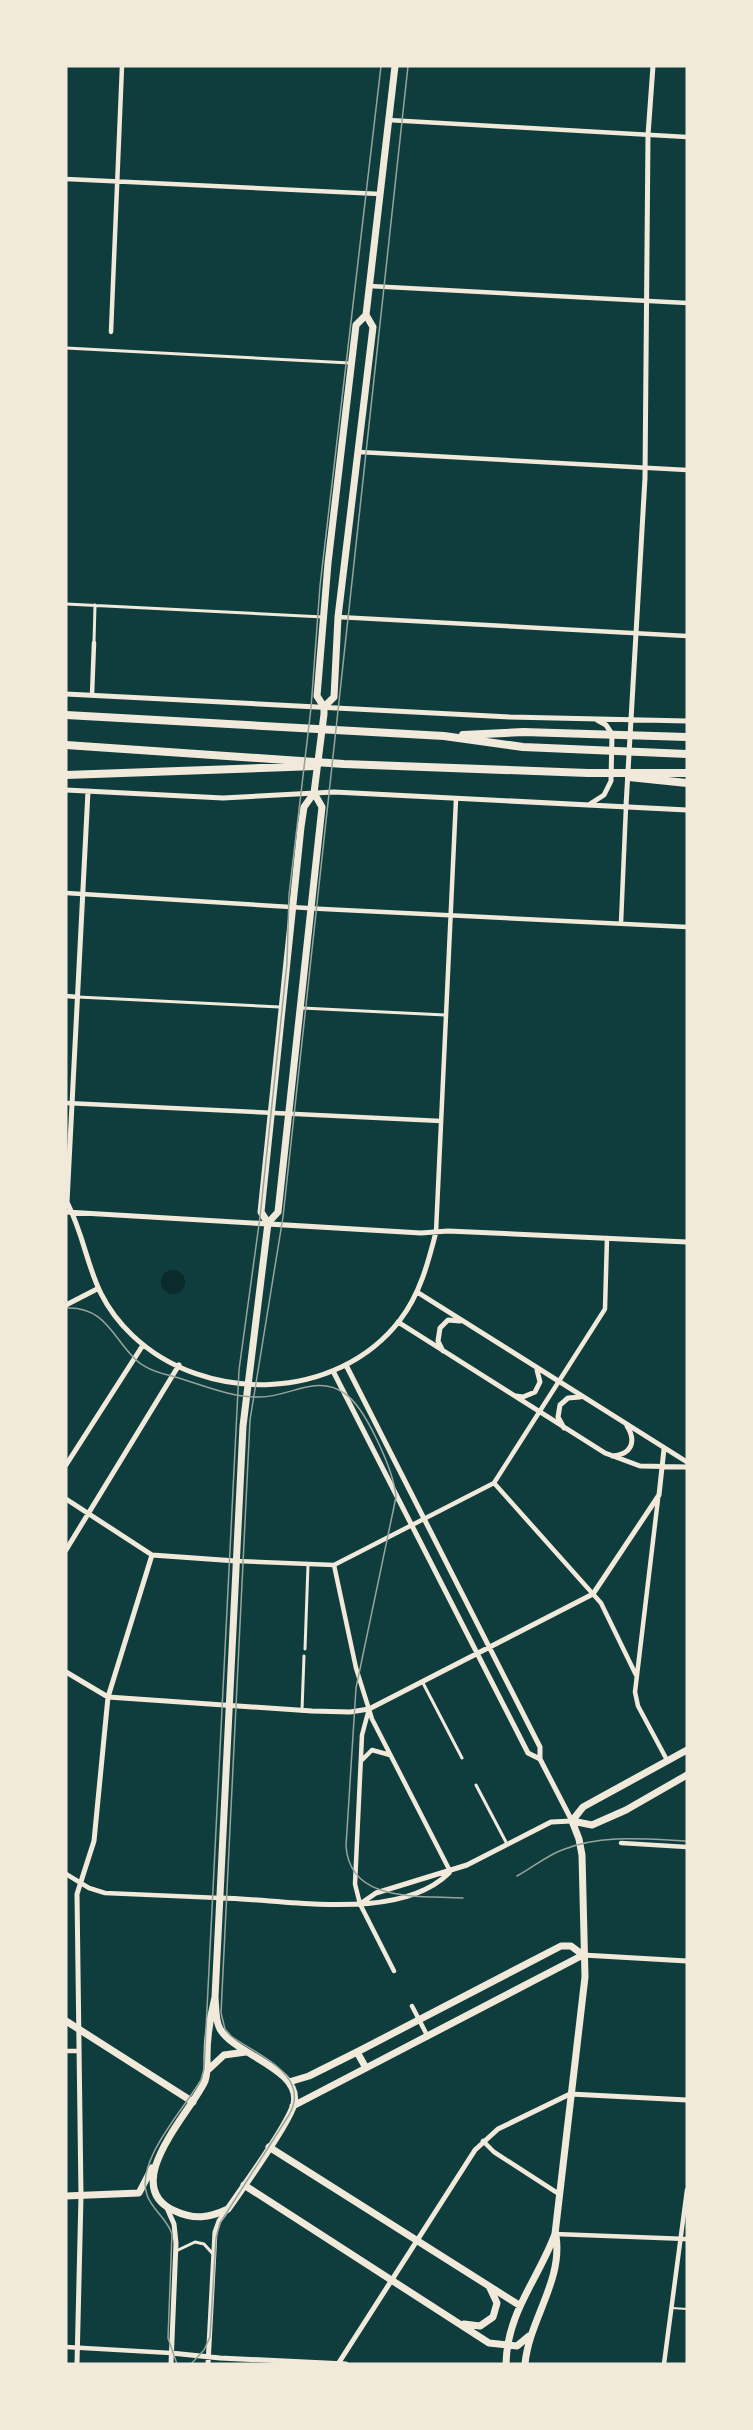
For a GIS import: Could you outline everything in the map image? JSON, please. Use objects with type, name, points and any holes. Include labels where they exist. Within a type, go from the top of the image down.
[{"type":"highway","points":[[66,716],[444,736],[523,747],[687,754]]},
{"type":"highway","points":[[444,736],[524,732],[687,737]]},
{"type":"highway","points":[[66,745],[344,764],[588,773],[687,773]]},
{"type":"highway","points":[[66,775],[270,769],[344,764]]},
{"type":"highway","points":[[588,773],[687,783]]},
{"type":"main road","points":[[268,1223],[261,1212],[293,906],[304,807],[314,794],[324,711],[334,697],[338,617],[373,327],[366,315],[395,66]]},
{"type":"main road","points":[[324,711],[317,696],[323,617],[356,325],[366,315]]},
{"type":"main road","points":[[155,2163],[154,2187],[167,2208],[198,2218],[228,2209],[293,2106],[294,2092],[289,2082],[221,2031],[217,2021],[215,1997],[246,1385],[268,1223],[278,1212],[322,807],[314,794]]},
{"type":"main road","points":[[572,1821],[583,1807],[687,1750]]},
{"type":"main road","points":[[572,1821],[592,1825],[626,1810],[687,1774]]},
{"type":"main road","points":[[506,2364],[519,2305],[548,2255],[555,2234],[585,1977],[582,1855],[572,1821]]},
{"type":"main road","points":[[289,2082],[309,2076],[357,2052],[561,1946],[570,1946],[583,1955]]},
{"type":"main road","points":[[293,2106],[583,1955]]},
{"type":"main road","points":[[66,2196],[139,2193],[202,2087],[209,2069],[210,2015],[215,1997]]},
{"type":"main road","points":[[66,2021],[193,2102]]},
{"type":"main road","points":[[209,2069],[224,2055],[246,2052]]},
{"type":"main road","points":[[357,2052],[366,2068]]},
{"type":"main road","points":[[269,2146],[519,2305]]},
{"type":"main road","points":[[244,2185],[489,2343],[508,2347],[523,2344],[529,2336]]},
{"type":"main road","points":[[525,2364],[529,2336],[556,2265],[558,2251],[555,2234]]},
{"type":"main road","points":[[453,2320],[480,2326],[490,2321],[497,2303],[488,2285]]},
{"type":"street","points":[[111,332],[122,66]]},
{"type":"street","points":[[621,923],[645,468],[648,135],[654,66]]},
{"type":"street","points":[[388,120],[687,137]]},
{"type":"street","points":[[66,179],[380,194]]},
{"type":"street","points":[[369,286],[687,303]]},
{"type":"street","points":[[66,348],[352,363]]},
{"type":"street","points":[[359,452],[687,470]]},
{"type":"street","points":[[66,603],[323,617]]},
{"type":"street","points":[[92,695],[95,605]]},
{"type":"street","points":[[338,617],[687,636]]},
{"type":"street","points":[[66,694],[324,711],[687,721]]},
{"type":"street","points":[[588,804],[608,790],[612,781],[613,739],[607,726],[595,719]]},
{"type":"street","points":[[66,790],[223,798],[314,794],[687,810]]},
{"type":"street","points":[[88,791],[78,997],[69,1103],[67,1197],[69,1213],[97,1289],[112,1313],[143,1345],[200,1375],[246,1385],[271,1386],[333,1371],[368,1351],[398,1323],[417,1293],[436,1232],[456,799]]},
{"type":"street","points":[[66,893],[687,927]]},
{"type":"street","points":[[66,996],[282,1007]]},
{"type":"street","points":[[300,1008],[445,1015]]},
{"type":"street","points":[[69,1103],[441,1121]]},
{"type":"street","points":[[69,1213],[687,1242]]},
{"type":"street","points":[[66,1499],[152,1555],[308,1566],[334,1564],[413,1526],[494,1483],[605,1310],[607,1238]]},
{"type":"street","points":[[66,1305],[97,1289]]},
{"type":"street","points":[[417,1293],[687,1462]]},
{"type":"street","points":[[444,1353],[438,1341],[440,1328],[448,1320],[464,1323]]},
{"type":"street","points":[[398,1323],[605,1453],[629,1463],[662,1468],[687,1467]]},
{"type":"street","points":[[66,1465],[143,1345]]},
{"type":"street","points":[[66,1550],[179,1365]]},
{"type":"street","points":[[346,1365],[540,1747],[540,1759],[572,1821],[551,1822],[450,1872],[430,1875],[376,1893],[360,1904]]},
{"type":"street","points":[[511,1395],[523,1397],[536,1392],[540,1379],[534,1366]]},
{"type":"street","points":[[333,1371],[528,1752],[540,1759]]},
{"type":"street","points":[[568,1431],[558,1416],[560,1405],[571,1397],[587,1400]]},
{"type":"street","points":[[605,1453],[616,1456],[628,1451],[633,1440],[626,1425]]},
{"type":"street","points":[[664,1449],[635,1692],[638,1706],[667,1760]]},
{"type":"street","points":[[494,1483],[601,1603],[637,1676]]},
{"type":"street","points":[[66,1672],[108,1697],[302,1710],[350,1712],[369,1709],[593,1594],[659,1495]]},
{"type":"street","points":[[78,2364],[81,2196],[77,1894],[94,1841],[108,1697],[152,1555]]},
{"type":"street","points":[[334,1564],[356,1668],[369,1709],[450,1872]]},
{"type":"street","points":[[305,1649],[308,1566]]},
{"type":"street","points":[[302,1710],[304,1656]]},
{"type":"street","points":[[423,1683],[462,1758]]},
{"type":"street","points":[[369,1709],[364,1720],[360,1762],[355,1884],[360,1904],[394,1971]]},
{"type":"street","points":[[360,1762],[372,1750],[385,1752],[391,1756]]},
{"type":"street","points":[[476,1785],[505,1846]]},
{"type":"street","points":[[621,1843],[687,1847]]},
{"type":"street","points":[[66,1874],[80,1883],[105,1893],[380,1904],[436,1886],[450,1872]]},
{"type":"street","points":[[583,1955],[687,1961]]},
{"type":"street","points":[[412,2006],[428,2037]]},
{"type":"street","points":[[66,2051],[79,2051]]},
{"type":"street","points":[[338,2364],[483,2141],[498,2129],[552,2100],[570,2094],[687,2100]]},
{"type":"street","points":[[483,2141],[494,2152],[559,2194]]},
{"type":"street","points":[[664,2364],[687,2190]]},
{"type":"street","points":[[167,2208],[174,2228],[176,2251],[171,2364]]},
{"type":"street","points":[[208,2364],[216,2227],[228,2209]]},
{"type":"street","points":[[555,2234],[687,2239]]},
{"type":"street","points":[[176,2251],[195,2241],[204,2244],[214,2256]]},
{"type":"street","points":[[66,2347],[346,2364]]},
{"type":"lane","points":[[671,2308],[687,2309]]},
{"type":"water","points":[[173,1270],[182,1273],[185,1282],[182,1291],[173,1294],[164,1291],[161,1282],[164,1273]]},
{"type":"tram line","points":[[177,2364],[168,2338],[172,2234],[167,2223],[149,2200],[145,2181],[154,2151],[201,2080],[204,2069],[239,1370],[260,1217],[287,963],[289,895],[311,708],[320,586],[381,66]]},
{"type":"tram line","points":[[191,2364],[204,2350],[210,2337],[216,2238],[220,2223],[289,2115],[294,2101],[293,2088],[288,2077],[267,2059],[231,2036],[225,2029],[221,2013],[250,1420],[283,1217],[408,66]]},
{"type":"tram line","points":[[66,1308],[90,1312],[98,1317],[135,1359],[157,1372],[227,1393],[249,1397],[271,1396],[313,1386],[334,1388],[352,1400],[370,1425],[390,1472],[396,1497],[356,1688],[346,1846],[350,1865],[360,1878],[373,1887],[408,1896],[463,1898]]},
{"type":"tram line","points":[[517,1876],[556,1853],[577,1845],[624,1839],[687,1841]]}]
